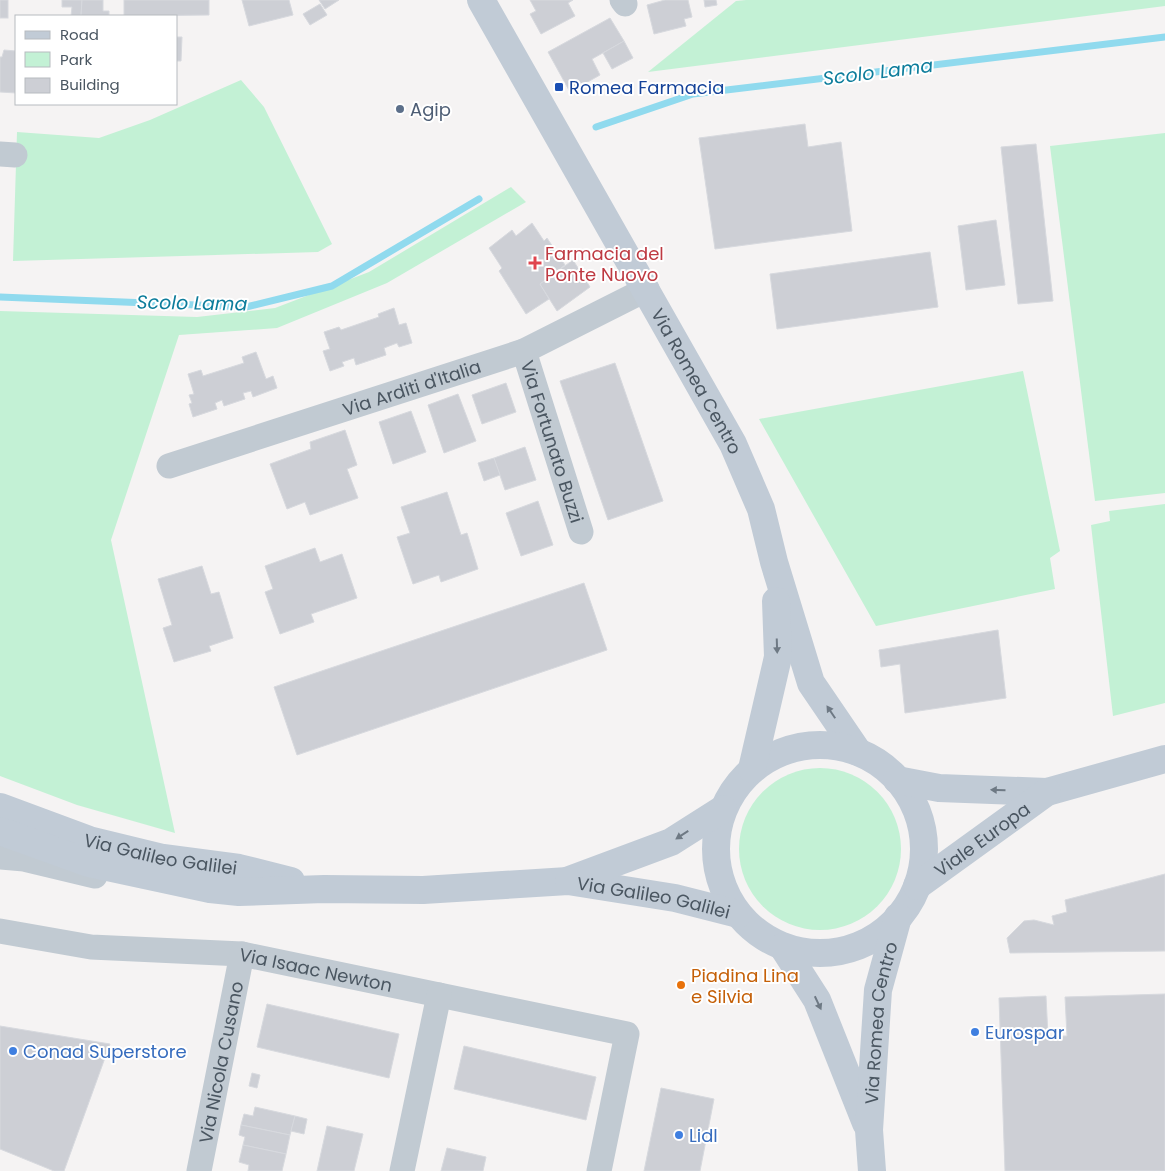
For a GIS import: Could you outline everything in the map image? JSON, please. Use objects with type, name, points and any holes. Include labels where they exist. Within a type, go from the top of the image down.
[{"type":"main road","name":"Via Romea Centro","points":[[481,0],[733,444],[761,509],[774,562],[811,683],[858,752]]},
{"type":"main road","name":"Via Romea Centro","points":[[752,769],[778,656],[774,562]]},
{"type":"main road","points":[[831,745],[858,752],[879,764],[897,780],[911,798],[920,819],[922,834],[923,864],[917,886],[909,903],[898,917],[875,937],[846,950],[814,953],[784,947],[759,933],[738,914],[724,890],[716,864],[716,836],[723,809],[736,788],[752,769],[776,754],[803,746],[831,745]]},
{"type":"main road","name":"Viale Europa","points":[[897,780],[939,788],[1047,792],[1165,759]]},
{"type":"main road","name":"Viale Europa","points":[[917,886],[1047,792]]},
{"type":"main road","name":"Via Galileo Galilei","points":[[0,807],[89,840],[164,858],[239,868],[324,889]]},
{"type":"main road","name":"Via Galileo Galilei","points":[[568,880],[672,842],[723,809]]},
{"type":"main road","name":"Via Galileo Galilei","points":[[0,831],[89,864],[210,889],[240,892],[324,889],[424,890],[568,880],[675,898],[738,914]]},
{"type":"main road","name":"Via Romea Centro","points":[[872,1171],[868,1130],[878,990],[898,917]]},
{"type":"main road","name":"Via Romea Centro","points":[[784,947],[817,1000],[868,1130]]},
{"type":"street","name":"Via Arditi d'Italia","points":[[169,466],[524,350],[647,290]]},
{"type":"street","name":"Via Fortunato Buzzi","points":[[524,350],[581,532]]},
{"type":"street","points":[[0,818],[70,843],[89,840]]},
{"type":"street","points":[[0,857],[24,859],[150,889],[210,889]]},
{"type":"street","name":"Via Isaac Newton","points":[[0,931],[91,947],[242,954],[627,1034],[599,1171]]},
{"type":"street","name":"Via Nicola Cusano","points":[[199,1171],[242,954]]},
{"type":"street","points":[[402,1171],[439,995]]},
{"type":"green space","points":[[1165,0],[1165,6],[648,72],[736,1]]},
{"type":"green space","points":[[241,80],[264,107],[332,244],[318,252],[13,261],[17,132],[99,138],[150,120]]},
{"type":"green space","points":[[1165,133],[1165,493],[1095,501],[1050,146]]},
{"type":"green space","points":[[511,187],[526,202],[387,283],[277,328],[179,335],[111,540],[175,833],[77,805],[0,776],[0,311],[197,317],[275,308],[369,272]]},
{"type":"green space","points":[[1023,371],[1060,551],[1050,558],[1055,589],[876,626],[759,419]]},
{"type":"green space","points":[[1165,504],[1165,703],[1113,716],[1091,525],[1110,521],[1109,511]]},
{"type":"green space","points":[[828,768],[844,771],[858,777],[878,791],[888,804],[898,825],[901,849],[898,873],[888,894],[878,907],[865,917],[844,927],[812,930],[796,927],[782,921],[768,912],[757,901],[742,873],[739,841],[742,825],[748,811],[757,797],[768,786],[796,771]]},
{"type":"building","points":[[0,0],[8,0],[8,18],[0,18]]},
{"type":"building","points":[[62,0],[82,0],[81,15],[71,15],[72,7],[62,7]]},
{"type":"building","points":[[82,0],[103,0],[103,11],[109,11],[109,15],[81,15]]},
{"type":"building","points":[[124,0],[209,0],[209,15],[124,15]]},
{"type":"building","points":[[242,0],[289,0],[293,15],[249,26]]},
{"type":"building","points":[[319,0],[339,0],[325,9]]},
{"type":"building","points":[[530,0],[573,0],[568,3],[575,16],[541,34],[530,14],[536,11]]},
{"type":"building","points":[[665,0],[688,0],[692,17],[684,19],[686,26],[654,34],[647,5]]},
{"type":"building","points":[[704,0],[716,0],[717,5],[705,7]]},
{"type":"building","points":[[320,4],[327,15],[310,25],[303,14]]},
{"type":"building","points":[[610,18],[624,41],[592,59],[600,75],[570,92],[548,52]]},
{"type":"building","points":[[178,37],[182,37],[181,61],[178,61]]},
{"type":"building","points":[[624,41],[633,58],[612,69],[603,53]]},
{"type":"building","points":[[4,50],[15,51],[15,93],[0,92],[0,57],[2,57]]},
{"type":"building","points":[[805,124],[808,147],[841,142],[852,231],[715,249],[699,138]]},
{"type":"building","points":[[1036,144],[1053,301],[1018,304],[1001,147]]},
{"type":"building","points":[[996,220],[1005,285],[966,290],[958,226]]},
{"type":"building","points":[[532,223],[544,241],[547,238],[565,265],[540,284],[549,299],[526,314],[499,271],[502,268],[489,248],[512,230],[516,236]]},
{"type":"building","points":[[930,252],[938,307],[777,329],[770,274]]},
{"type":"building","points":[[573,260],[590,287],[557,311],[540,284]]},
{"type":"building","points":[[394,308],[399,325],[406,323],[412,343],[399,347],[397,343],[384,348],[386,355],[356,365],[354,358],[342,362],[344,366],[330,371],[323,351],[330,349],[324,332],[339,327],[341,330],[379,317],[378,314]]},
{"type":"building","points":[[256,352],[266,379],[273,376],[277,388],[253,397],[251,391],[243,393],[245,399],[224,406],[222,400],[215,403],[217,409],[193,417],[189,404],[192,403],[189,395],[194,394],[188,374],[201,370],[203,376],[244,363],[242,357]]},
{"type":"building","points":[[615,363],[663,501],[608,520],[560,381]]},
{"type":"building","points":[[506,383],[516,412],[482,424],[472,395]]},
{"type":"building","points":[[458,394],[476,441],[444,453],[428,405]]},
{"type":"building","points":[[411,411],[426,452],[393,464],[379,422]]},
{"type":"building","points":[[345,430],[357,465],[347,469],[358,498],[310,515],[305,502],[287,509],[270,464],[311,449],[310,442]]},
{"type":"building","points":[[525,447],[536,480],[505,490],[494,458]]},
{"type":"building","points":[[494,458],[500,475],[484,481],[478,463]]},
{"type":"building","points":[[447,492],[461,535],[467,533],[478,569],[441,582],[439,575],[413,584],[397,537],[410,533],[401,507]]},
{"type":"building","points":[[538,501],[553,545],[521,556],[506,513]]},
{"type":"building","points":[[315,548],[320,562],[342,554],[357,598],[311,614],[314,622],[280,634],[265,592],[273,589],[265,566]]},
{"type":"building","points":[[202,566],[211,594],[219,592],[233,638],[209,646],[211,651],[174,662],[163,628],[172,625],[158,579]]},
{"type":"building","points":[[584,583],[607,650],[297,755],[274,687]]},
{"type":"building","points":[[998,630],[1006,698],[905,713],[900,664],[881,667],[879,650]]},
{"type":"building","points":[[1165,874],[1165,951],[1010,953],[1007,938],[1024,921],[1034,920],[1054,925],[1052,916],[1067,912],[1065,900]]},
{"type":"building","points":[[1165,994],[1165,1171],[1005,1171],[999,998],[1046,996],[1048,1036],[1067,1036],[1065,997]]},
{"type":"building","points":[[267,1004],[399,1034],[389,1078],[257,1047]]},
{"type":"building","points":[[0,1026],[110,1044],[64,1171],[54,1171],[0,1149]]},
{"type":"building","points":[[464,1046],[596,1077],[586,1120],[454,1089]]},
{"type":"building","points":[[252,1073],[260,1075],[257,1088],[249,1086]]},
{"type":"building","name":"Lidl","points":[[661,1088],[714,1099],[700,1171],[644,1171]]},
{"type":"building","points":[[255,1107],[295,1116],[290,1135],[241,1125],[244,1114],[253,1116]]},
{"type":"building","points":[[295,1116],[307,1119],[304,1134],[291,1131]]},
{"type":"building","points":[[241,1125],[290,1135],[286,1154],[243,1145],[245,1137],[239,1135]]},
{"type":"building","points":[[327,1126],[363,1134],[354,1171],[317,1171]]},
{"type":"building","points":[[243,1145],[286,1154],[282,1171],[248,1171],[249,1165],[239,1162]]},
{"type":"building","points":[[447,1148],[486,1157],[483,1171],[441,1171]]},
{"type":"waterway","name":"Scolo Lama","points":[[596,127],[693,94],[1165,37]]},
{"type":"waterway","name":"Scolo Lama","points":[[0,297],[246,307],[332,286],[479,199]]},
{"type":"place","name":"Romea Farmacia","points":[[559,87]]},
{"type":"place","name":"Agip","points":[[400,109]]},
{"type":"place","name":"Farmacia del Ponte Nuovo","points":[[535,263]]},
{"type":"place","name":"Piadina Lina e Silvia","points":[[681,985]]},
{"type":"place","name":"Eurospar","points":[[975,1032]]},
{"type":"place","name":"Conad Superstore","points":[[13,1051]]},
{"type":"place","name":"Lidl","points":[[679,1135]]}]
